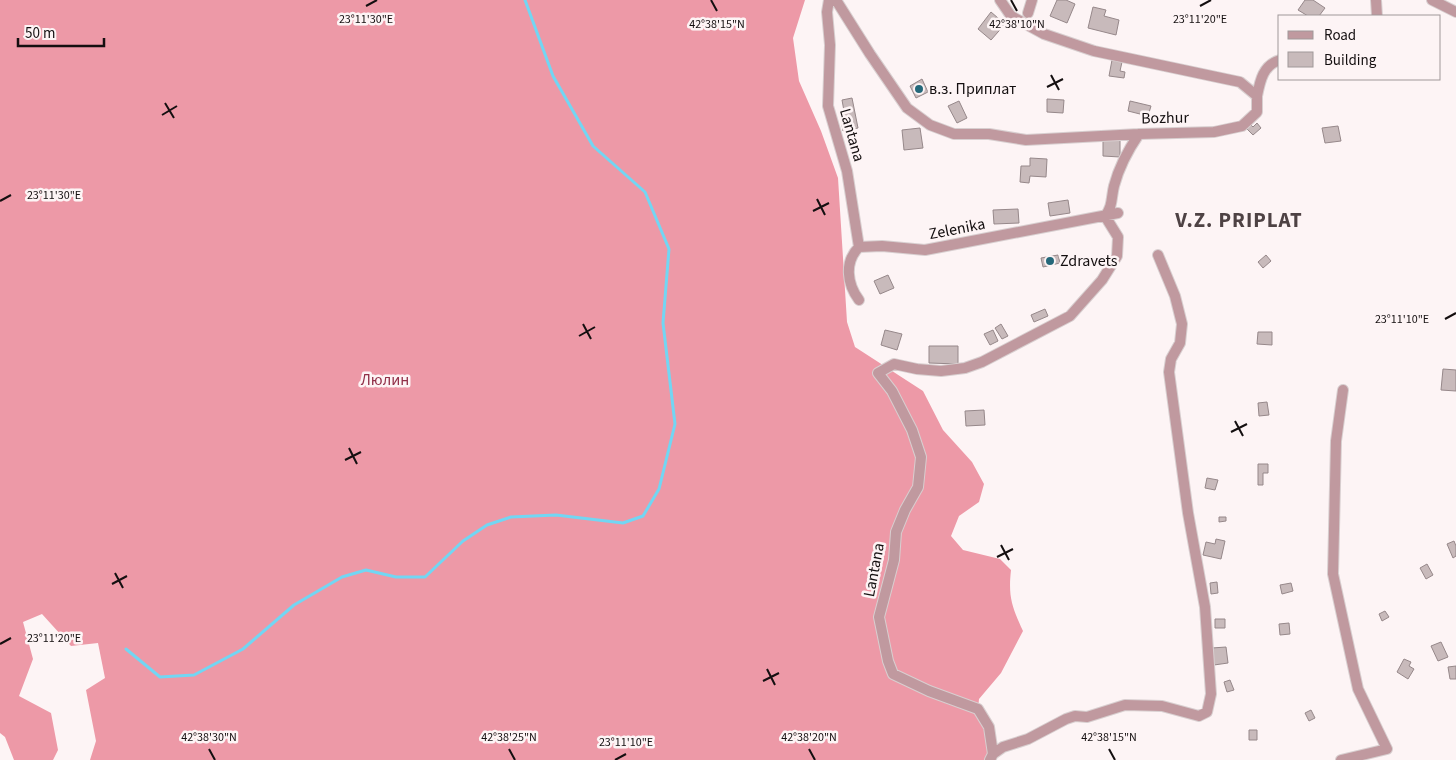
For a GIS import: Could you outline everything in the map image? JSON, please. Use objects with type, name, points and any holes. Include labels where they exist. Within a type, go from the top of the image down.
[{"type":"street","name":"Lantana","points":[[828,0],[827,12],[830,45],[828,106],[847,171],[859,247]]},
{"type":"street","name":"Bozhur","points":[[836,0],[907,108],[930,125],[954,134],[989,134],[1026,140],[1214,132],[1242,126],[1257,112],[1257,96],[1262,74],[1278,60]]},
{"type":"street","points":[[1000,0],[1011,16],[1044,34],[1094,51],[1240,82],[1257,96]]},
{"type":"street","points":[[1028,13],[1032,0]]},
{"type":"street","points":[[1376,0],[1377,15]]},
{"type":"street","points":[[1432,0],[1456,12]]},
{"type":"street","points":[[1105,216],[1111,208],[1114,187],[1124,158],[1139,134]]},
{"type":"street","name":"Zelenika","points":[[859,247],[882,246],[925,250],[1118,213]]},
{"type":"street","name":"Lantana","points":[[893,674],[888,661],[879,617],[894,560],[896,532],[905,510],[918,487],[921,457],[912,430],[892,391],[878,373],[894,364],[917,369],[941,371],[965,368],[982,362],[1070,316],[1102,280],[1117,256],[1118,237],[1105,216]]},
{"type":"street","points":[[859,247],[853,253],[848,276],[852,291],[859,300]]},
{"type":"street","points":[[992,757],[1003,748],[1028,739],[1066,719],[1075,716],[1087,717],[1125,705],[1162,706],[1200,716],[1208,712],[1211,694],[1205,606],[1188,513],[1169,372],[1171,359],[1180,343],[1182,324],[1174,296],[1158,255]]},
{"type":"street","points":[[1341,760],[1387,749],[1358,690],[1333,574],[1336,441],[1343,390]]},
{"type":"street","points":[[883,663],[893,674],[929,691],[978,709],[989,727],[992,757]]},
{"type":"green space","name":"Люлин","points":[[0,0],[805,0],[793,38],[799,81],[821,131],[838,178],[847,322],[855,347],[923,391],[943,430],[972,462],[984,484],[979,502],[959,516],[951,536],[963,550],[1000,559],[1011,570],[1010,588],[1012,602],[1023,631],[1001,673],[979,699],[978,709],[991,748],[988,760],[90,760],[96,741],[86,690],[105,678],[98,643],[71,646],[42,614],[23,622],[33,659],[19,696],[51,713],[58,750],[53,760],[14,760],[5,737],[0,733]]},
{"type":"building","points":[[1057,0],[1066,0],[1075,4],[1067,23],[1050,16]]},
{"type":"building","points":[[1305,0],[1313,0],[1325,8],[1320,15],[1306,15],[1298,10]]},
{"type":"building","points":[[1093,7],[1106,10],[1104,16],[1119,20],[1116,35],[1088,28]]},
{"type":"building","points":[[991,12],[1005,24],[991,40],[978,29]]},
{"type":"building","points":[[1112,60],[1122,62],[1120,71],[1125,72],[1124,78],[1109,76]]},
{"type":"building","name":"в.з. Приплат","points":[[922,79],[928,92],[916,98],[910,86]]},
{"type":"building","points":[[852,98],[858,128],[843,131],[840,112],[844,111],[842,100]]},
{"type":"building","points":[[1047,99],[1064,100],[1063,113],[1047,112]]},
{"type":"building","points":[[959,101],[967,118],[957,123],[948,106]]},
{"type":"building","points":[[1130,101],[1151,106],[1148,116],[1128,111]]},
{"type":"building","points":[[1257,123],[1261,128],[1253,135],[1246,128],[1250,124],[1253,127]]},
{"type":"building","points":[[1338,126],[1341,141],[1325,143],[1322,128]]},
{"type":"building","points":[[920,128],[923,148],[904,150],[902,130]]},
{"type":"building","points":[[1103,139],[1120,139],[1120,157],[1103,156]]},
{"type":"building","points":[[1030,158],[1047,159],[1046,177],[1030,176],[1029,183],[1020,182],[1021,166],[1030,166]]},
{"type":"building","points":[[1068,200],[1070,213],[1050,216],[1048,203]]},
{"type":"building","points":[[1018,209],[1019,223],[994,224],[993,210]]},
{"type":"building","name":"Zdravets","points":[[1058,255],[1060,263],[1043,267],[1041,258]]},
{"type":"building","points":[[1266,255],[1271,261],[1263,268],[1258,262]]},
{"type":"building","points":[[888,275],[894,288],[880,294],[874,281]]},
{"type":"building","name":"Zdravets","points":[[1045,309],[1048,316],[1034,322],[1031,315]]},
{"type":"building","points":[[1001,324],[1008,336],[1002,339],[995,328]]},
{"type":"building","points":[[885,330],[902,334],[897,350],[881,345]]},
{"type":"building","points":[[993,330],[998,341],[990,345],[984,334]]},
{"type":"building","points":[[1258,332],[1272,332],[1272,345],[1257,344]]},
{"type":"building","points":[[929,346],[958,346],[958,364],[929,363]]},
{"type":"building","points":[[1443,369],[1456,370],[1456,391],[1441,390]]},
{"type":"building","points":[[1267,402],[1269,415],[1259,416],[1258,403]]},
{"type":"building","points":[[984,410],[985,425],[966,426],[965,411]]},
{"type":"building","points":[[1258,464],[1268,464],[1268,473],[1263,473],[1263,485],[1258,485]]},
{"type":"building","points":[[1207,478],[1218,480],[1215,490],[1205,488]]},
{"type":"building","points":[[1219,517],[1226,517],[1226,521],[1219,522]]},
{"type":"building","points":[[1216,539],[1225,541],[1221,559],[1203,555],[1206,542],[1215,544]]},
{"type":"building","points":[[1454,541],[1456,556],[1453,558],[1447,544]]},
{"type":"building","points":[[1427,564],[1433,575],[1426,579],[1420,568]]},
{"type":"building","points":[[1217,582],[1218,593],[1211,594],[1210,583]]},
{"type":"building","points":[[1291,583],[1293,591],[1282,594],[1280,585]]},
{"type":"building","points":[[1385,611],[1389,617],[1382,621],[1379,614]]},
{"type":"building","points":[[1215,619],[1225,619],[1225,628],[1215,628]]},
{"type":"building","points":[[1289,623],[1290,634],[1280,635],[1279,624]]},
{"type":"building","points":[[1441,642],[1448,657],[1438,661],[1431,646]]},
{"type":"building","points":[[1226,647],[1228,663],[1214,665],[1212,648]]},
{"type":"building","points":[[1404,659],[1411,662],[1409,666],[1414,669],[1408,679],[1397,672]]},
{"type":"building","points":[[1456,666],[1456,679],[1450,679],[1448,667]]},
{"type":"building","points":[[1230,680],[1234,690],[1227,692],[1224,682]]},
{"type":"building","points":[[1311,710],[1315,718],[1309,721],[1305,713]]},
{"type":"building","points":[[1249,730],[1257,730],[1257,740],[1249,740]]},
{"type":"waterway","points":[[126,649],[160,677],[194,675],[243,649],[294,605],[342,577],[366,570],[396,577],[425,577],[463,541],[487,525],[511,517],[556,515],[623,523],[643,516],[659,489],[675,424],[663,323],[669,249],[645,192],[593,146],[553,76],[525,0]]},
{"type":"place","name":"в.з. Приплат","points":[[919,89]]},
{"type":"place","name":"Zdravets","points":[[1050,261]]},
{"type":"district","name":"V.Z. PRIPLAT","points":[[1239,220]]}]
